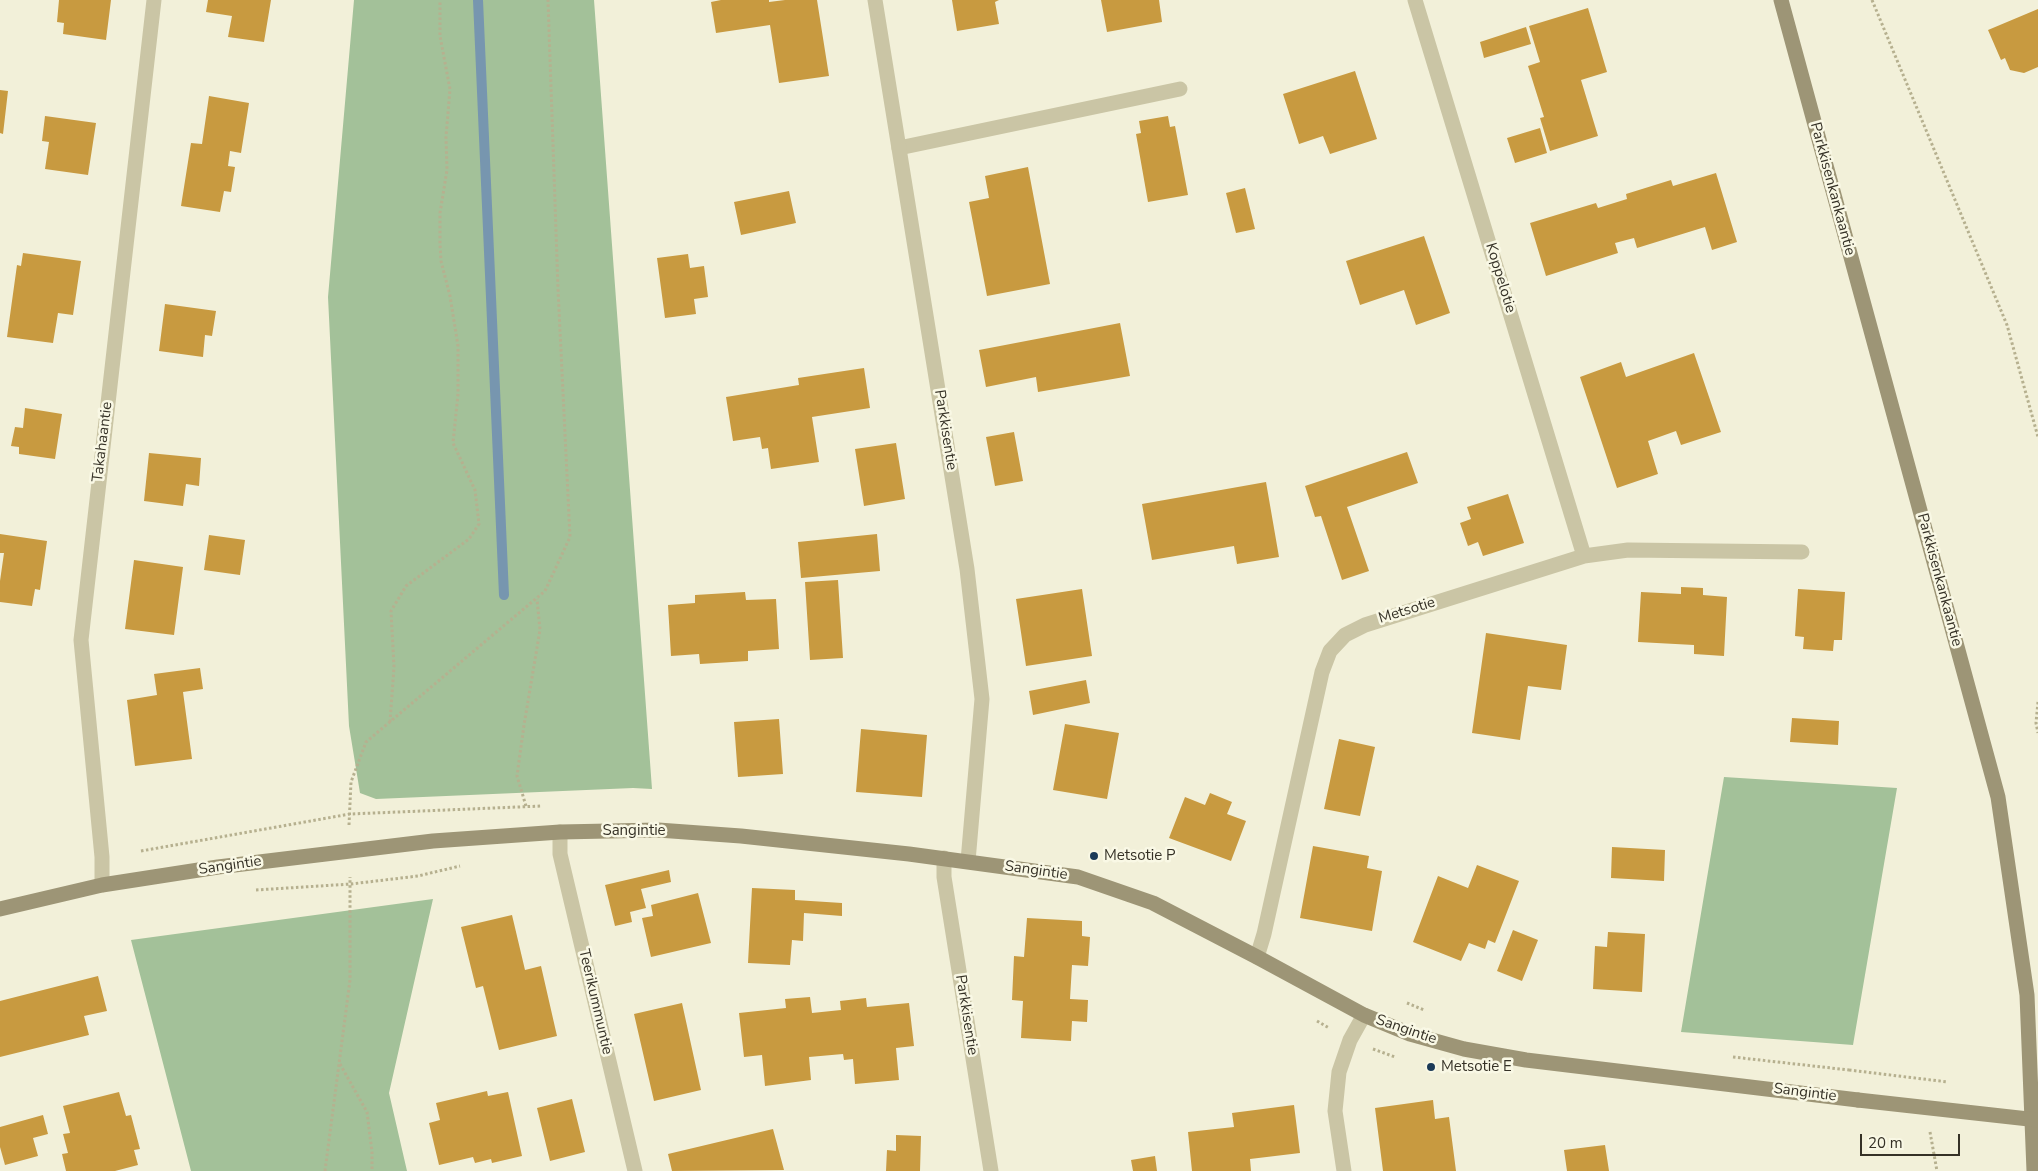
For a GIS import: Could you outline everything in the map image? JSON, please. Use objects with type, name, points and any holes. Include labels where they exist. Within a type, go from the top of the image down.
[{"type":"street","name":"Takahaantie","points":[[102,885],[102,857],[80,640],[154,0]]},
{"type":"street","name":"Parkkisentie","points":[[875,0],[967,569],[982,699],[968,861]]},
{"type":"street","name":"Koppelotie","points":[[1415,0],[1584,556]]},
{"type":"street","name":"Parkkisenkankaantie","points":[[1781,0],[1998,797],[2027,995],[2034,1171]]},
{"type":"street","points":[[899,148],[1180,89]]},
{"type":"street","name":"Metsotie","points":[[1257,957],[1264,934],[1322,672],[1330,650],[1345,635],[1365,625],[1584,556],[1628,550],[1802,552]]},
{"type":"street","name":"Sangintie","points":[[0,909],[102,885],[218,867],[433,841],[560,832],[658,830],[741,836],[944,858],[1078,877],[1153,903],[1364,1015],[1410,1034],[1464,1049],[1518,1058],[2038,1120]]},
{"type":"street","name":"Teerikummuntie","points":[[560,832],[560,854],[635,1171]]},
{"type":"street","name":"Parkkisentie","points":[[944,858],[945,887],[991,1171]]},
{"type":"street","points":[[1344,1171],[1335,1111],[1339,1072],[1350,1040],[1364,1015]]},
{"type":"path","points":[[390,723],[394,667],[391,611],[406,586],[469,539],[479,524],[474,490],[453,444],[458,394],[458,346],[450,296],[440,261],[440,213],[447,170],[446,137],[450,89],[440,36],[440,0]]},
{"type":"path","points":[[325,1171],[350,980],[351,884],[348,850],[351,782],[366,742],[545,591],[570,537],[558,289],[548,0]]},
{"type":"path","points":[[1872,0],[2007,325],[2038,437]]},
{"type":"path","points":[[526,806],[517,776],[540,630],[536,598]]},
{"type":"path","points":[[2038,702],[2036,723],[2038,733]]},
{"type":"path","points":[[340,1063],[367,1112],[372,1152],[372,1171]]},
{"type":"path","points":[[1849,1070],[1952,1083]]},
{"type":"path","points":[[1931,1132],[1937,1171]]},
{"type":"green space","points":[[354,0],[594,0],[652,789],[633,788],[376,799],[360,793],[349,726],[328,297]]},
{"type":"green space","points":[[1724,777],[1897,788],[1853,1045],[1681,1032]]},
{"type":"green space","points":[[433,899],[389,1093],[407,1171],[191,1171],[131,940]]},
{"type":"building","points":[[59,0],[111,0],[106,40],[63,34],[64,23],[57,22]]},
{"type":"building","points":[[208,0],[271,0],[264,42],[228,37],[232,16],[206,12]]},
{"type":"building","points":[[721,0],[769,0],[769,2],[817,0],[829,76],[779,83],[770,25],[716,33],[711,2]]},
{"type":"building","points":[[952,0],[999,0],[995,2],[999,24],[957,31]]},
{"type":"building","points":[[1101,0],[1159,0],[1162,22],[1107,32]]},
{"type":"building","points":[[1588,8],[1607,72],[1581,80],[1598,136],[1550,151],[1540,118],[1544,117],[1528,66],[1540,62],[1529,26]]},
{"type":"building","points":[[2038,9],[2038,67],[2024,73],[2010,70],[2005,58],[2001,60],[1988,30]]},
{"type":"building","points":[[1526,27],[1531,44],[1484,58],[1480,42]]},
{"type":"building","points":[[1355,71],[1377,139],[1330,154],[1323,136],[1299,144],[1283,94]]},
{"type":"building","points":[[0,90],[8,91],[3,134],[0,133]]},
{"type":"building","points":[[209,96],[249,103],[241,153],[230,151],[228,166],[235,167],[231,192],[224,191],[220,212],[181,206],[191,143],[202,144]]},
{"type":"building","points":[[45,116],[96,123],[88,175],[45,169],[49,142],[42,141]]},
{"type":"building","points":[[1168,116],[1170,127],[1175,126],[1188,195],[1148,202],[1136,134],[1141,133],[1139,121]]},
{"type":"building","points":[[1540,128],[1547,153],[1515,163],[1507,138]]},
{"type":"building","points":[[1028,167],[1050,284],[987,296],[969,202],[989,198],[985,176]]},
{"type":"building","points":[[1716,173],[1737,242],[1712,250],[1705,227],[1637,248],[1634,238],[1615,243],[1618,253],[1546,276],[1530,223],[1596,203],[1598,208],[1627,199],[1626,194],[1671,180],[1673,186]]},
{"type":"building","points":[[1245,188],[1255,229],[1236,233],[1226,193]]},
{"type":"building","points":[[789,191],[796,223],[741,235],[734,202]]},
{"type":"building","points":[[1424,236],[1450,313],[1416,325],[1404,290],[1360,305],[1346,261]]},
{"type":"building","points":[[23,253],[81,261],[73,315],[58,313],[53,343],[7,337],[17,265],[21,266]]},
{"type":"building","points":[[688,254],[690,268],[704,266],[708,297],[694,299],[696,314],[665,318],[657,258]]},
{"type":"building","points":[[165,304],[216,311],[212,336],[205,335],[203,357],[159,351]]},
{"type":"building","points":[[1120,323],[1130,376],[1038,392],[1036,377],[986,387],[979,350]]},
{"type":"building","points":[[1694,353],[1721,432],[1681,445],[1676,431],[1648,441],[1658,474],[1617,488],[1580,377],[1621,362],[1626,377]]},
{"type":"building","points":[[864,368],[870,408],[812,417],[819,462],[771,469],[768,448],[762,449],[760,437],[733,441],[726,397],[799,385],[798,378]]},
{"type":"building","points":[[25,408],[62,414],[55,459],[19,454],[19,447],[11,446],[15,427],[23,428]]},
{"type":"building","points":[[1014,432],[1023,481],[995,486],[986,437]]},
{"type":"building","points":[[896,443],[905,499],[864,506],[855,449]]},
{"type":"building","points":[[1407,452],[1418,483],[1347,507],[1369,571],[1342,580],[1321,516],[1315,517],[1305,486]]},
{"type":"building","points":[[149,453],[201,458],[199,486],[186,484],[183,506],[144,501]]},
{"type":"building","points":[[1266,482],[1279,557],[1237,564],[1234,546],[1152,560],[1142,504]]},
{"type":"building","points":[[1508,494],[1524,543],[1483,556],[1478,542],[1468,546],[1460,523],[1471,519],[1467,507]]},
{"type":"building","points":[[0,534],[47,541],[40,590],[35,589],[32,606],[0,602],[0,581],[4,553],[0,553]]},
{"type":"building","points":[[877,534],[880,571],[801,578],[798,542]]},
{"type":"building","points":[[209,535],[245,540],[240,575],[204,570]]},
{"type":"building","points":[[134,560],[183,567],[174,635],[125,629]]},
{"type":"building","points":[[838,580],[843,658],[810,660],[805,582]]},
{"type":"building","points":[[1681,587],[1703,588],[1703,595],[1727,597],[1724,656],[1694,654],[1694,645],[1638,642],[1641,592],[1681,594]]},
{"type":"building","points":[[1082,589],[1092,656],[1026,666],[1016,599]]},
{"type":"building","points":[[1798,589],[1845,592],[1842,640],[1834,640],[1833,651],[1803,649],[1804,637],[1795,636]]},
{"type":"building","points":[[745,592],[746,600],[776,599],[779,649],[748,651],[748,661],[700,664],[699,654],[671,656],[668,605],[695,603],[695,595]]},
{"type":"building","points":[[1486,633],[1567,645],[1561,690],[1528,686],[1520,740],[1472,733]]},
{"type":"building","points":[[200,668],[203,689],[183,692],[192,759],[135,766],[127,700],[157,695],[154,674]]},
{"type":"building","points":[[1086,680],[1090,703],[1033,715],[1029,691]]},
{"type":"building","points":[[1792,718],[1839,721],[1838,745],[1790,742]]},
{"type":"building","points":[[779,719],[783,774],[738,777],[734,722]]},
{"type":"building","points":[[1065,724],[1119,733],[1107,799],[1053,790]]},
{"type":"building","points":[[861,729],[927,735],[922,797],[856,792]]},
{"type":"building","points":[[1339,739],[1375,747],[1360,816],[1324,809]]},
{"type":"building","points":[[1210,793],[1232,802],[1227,814],[1246,821],[1231,861],[1169,838],[1185,797],[1205,805]]},
{"type":"building","points":[[1313,846],[1369,856],[1367,868],[1382,871],[1372,931],[1300,918]]},
{"type":"building","points":[[1612,847],[1665,850],[1664,881],[1611,878]]},
{"type":"building","points":[[1477,865],[1519,881],[1495,943],[1488,940],[1485,949],[1469,943],[1461,961],[1413,942],[1438,876],[1468,888]]},
{"type":"building","points":[[669,870],[671,882],[641,889],[646,908],[630,912],[632,922],[615,926],[605,885]]},
{"type":"building","points":[[752,888],[795,890],[795,900],[842,903],[842,916],[804,913],[803,941],[792,940],[790,965],[748,963]]},
{"type":"building","points":[[698,893],[711,943],[651,957],[642,918],[653,916],[651,905]]},
{"type":"building","points":[[512,915],[525,970],[541,966],[557,1036],[499,1050],[483,986],[476,988],[461,927]]},
{"type":"building","points":[[1027,918],[1082,921],[1082,936],[1090,937],[1088,966],[1072,965],[1070,999],[1088,1000],[1087,1022],[1072,1021],[1071,1041],[1021,1038],[1023,1001],[1012,1000],[1014,956],[1024,957]]},
{"type":"building","points":[[1513,930],[1538,940],[1522,981],[1497,971]]},
{"type":"building","points":[[1608,932],[1645,934],[1642,992],[1593,989],[1595,946],[1607,947]]},
{"type":"building","points":[[98,976],[107,1011],[84,1016],[89,1035],[0,1057],[0,1001]]},
{"type":"building","points":[[810,997],[812,1013],[841,1010],[840,1001],[866,998],[867,1007],[909,1003],[914,1046],[896,1048],[899,1080],[855,1084],[853,1059],[844,1060],[843,1054],[809,1057],[811,1080],[765,1086],[762,1055],[744,1057],[739,1013],[786,1008],[785,999]]},
{"type":"building","points":[[682,1003],[701,1090],[654,1101],[634,1014]]},
{"type":"building","points":[[487,1091],[488,1096],[508,1092],[522,1156],[492,1163],[491,1159],[475,1163],[473,1157],[439,1165],[429,1123],[440,1120],[436,1103]]},
{"type":"building","points":[[119,1092],[126,1116],[131,1115],[140,1149],[134,1150],[138,1165],[115,1171],[66,1171],[62,1154],[68,1153],[63,1134],[70,1133],[63,1106]]},
{"type":"building","points":[[572,1099],[585,1152],[550,1161],[537,1108]]},
{"type":"building","points":[[1433,1100],[1435,1119],[1449,1117],[1456,1171],[1383,1171],[1375,1108]]},
{"type":"building","points":[[1294,1105],[1300,1153],[1250,1159],[1251,1171],[1192,1171],[1188,1132],[1234,1127],[1232,1113]]},
{"type":"building","points":[[43,1115],[48,1134],[33,1138],[38,1156],[5,1165],[0,1147],[0,1127]]},
{"type":"building","points":[[773,1129],[784,1170],[672,1171],[668,1154]]},
{"type":"building","points":[[896,1135],[921,1136],[920,1171],[886,1171],[887,1150],[896,1151]]},
{"type":"building","points":[[1605,1145],[1609,1171],[1567,1171],[1564,1150]]},
{"type":"building","points":[[1155,1156],[1157,1171],[1133,1171],[1131,1160]]},
{"type":"waterway","points":[[478,0],[504,595]]},
{"type":"place","name":"Metsotie P","points":[[1094,856]]},
{"type":"place","name":"Metsotie E","points":[[1431,1067]]}]
